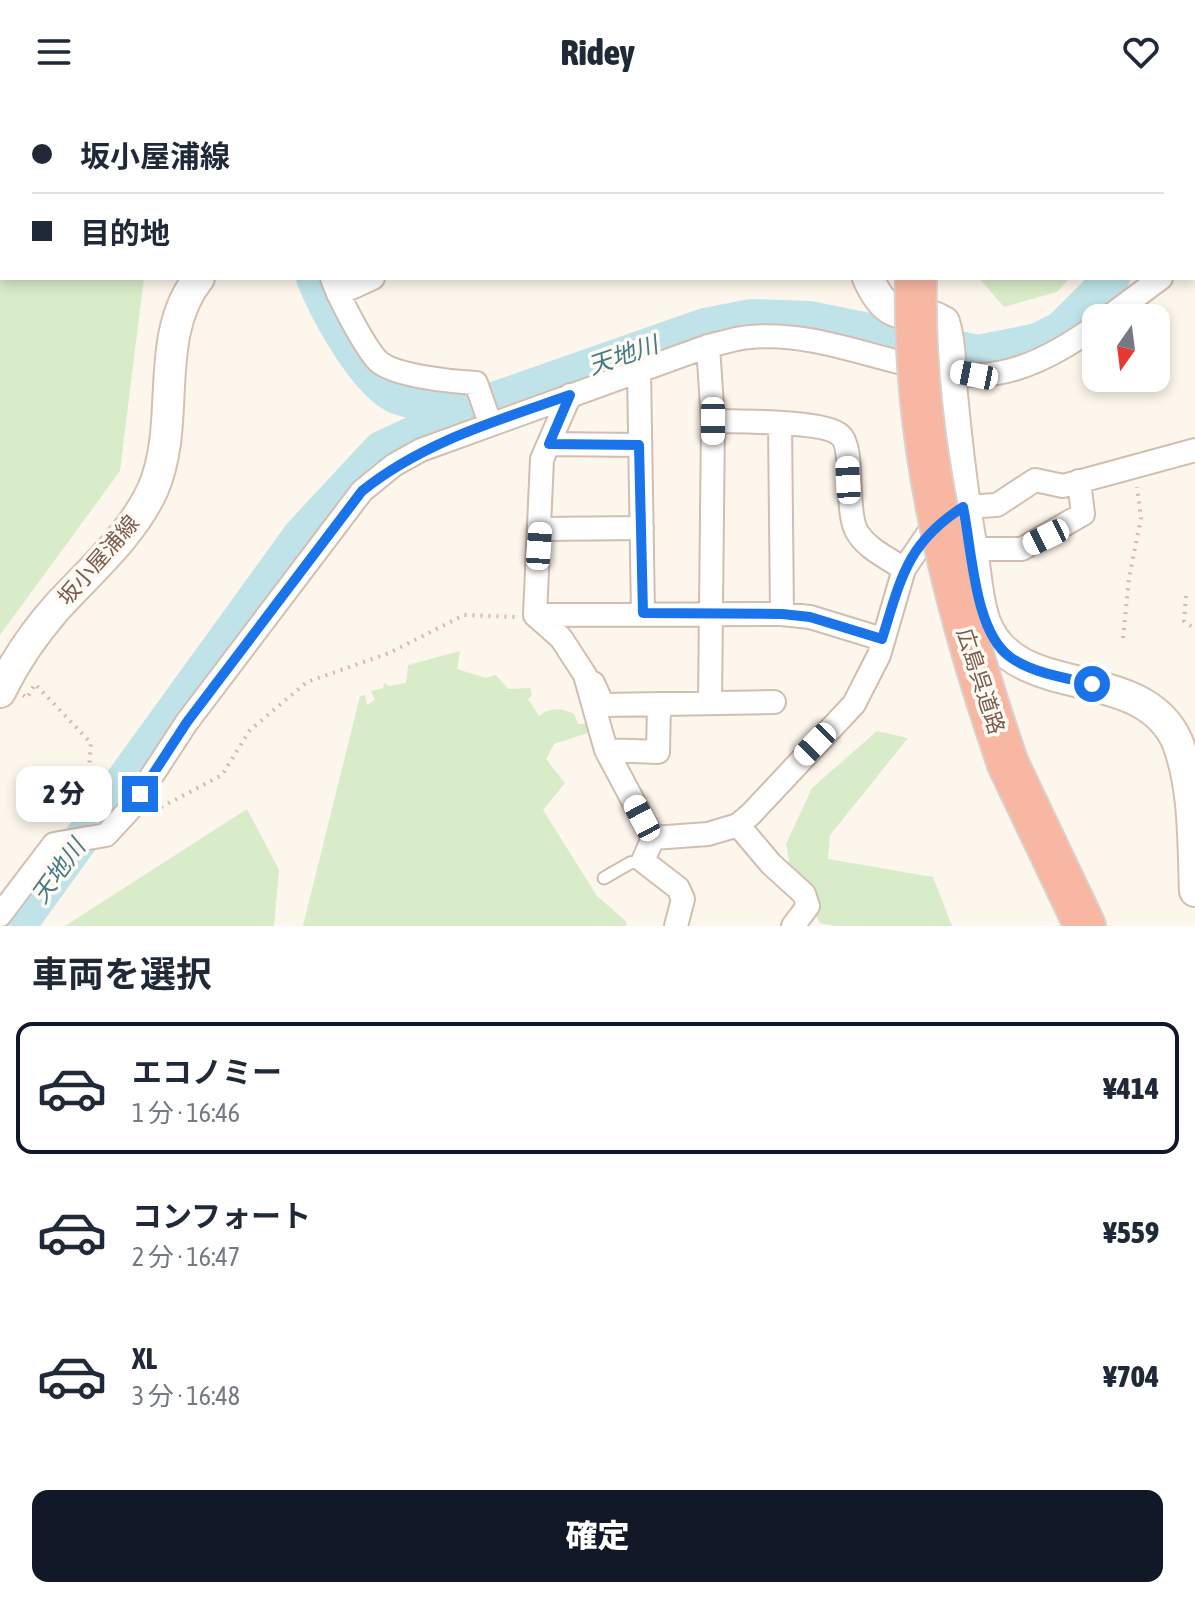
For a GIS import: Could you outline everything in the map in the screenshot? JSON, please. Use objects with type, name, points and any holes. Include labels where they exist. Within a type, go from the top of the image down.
[{"type":"highway","name":"広島呉道路","points":[[916,280],[924,420],[942,546],[970,654],[1008,764],[1085,926]]},
{"type":"main road","name":"坂小屋浦線","points":[[14,695],[23,651],[55,609],[127,532],[154,486],[167,429],[177,319],[185,297],[198,280]]},
{"type":"main road","points":[[869,280],[877,298],[901,315],[936,317],[944,322],[963,507],[985,622],[996,643],[1010,657],[1138,700],[1159,715],[1176,739],[1186,767],[1195,891]]},
{"type":"street","points":[[364,280],[335,286],[378,361],[392,369],[476,383],[489,420]]},
{"type":"street","points":[[1126,304],[1158,280]]},
{"type":"street","points":[[0,915],[54,844],[106,835],[130,809],[187,722],[362,491],[394,465],[421,450],[489,420],[708,346],[749,336],[791,337],[901,363],[950,366],[974,375],[1053,356],[1082,336]]},
{"type":"street","points":[[708,346],[713,421],[710,703]]},
{"type":"street","points":[[639,371],[643,613]]},
{"type":"street","points":[[535,615],[540,529],[537,508],[542,459],[570,395]]},
{"type":"street","points":[[713,421],[780,423],[837,432],[846,441],[850,509],[856,531],[870,546],[904,569]]},
{"type":"street","points":[[780,423],[782,614]]},
{"type":"street","points":[[549,444],[639,445]]},
{"type":"street","points":[[972,549],[1022,549],[1081,498],[1195,450]]},
{"type":"street","points":[[653,838],[708,834],[738,825],[854,704],[879,655],[904,569],[934,525],[963,507],[997,505],[1035,480],[1063,486],[1081,498]]},
{"type":"street","points":[[540,529],[642,528]]},
{"type":"street","points":[[535,615],[782,614],[810,617],[882,639]]},
{"type":"street","points":[[535,615],[561,638],[585,675],[608,750],[653,838]]},
{"type":"street","points":[[585,675],[589,676],[603,705],[602,718],[608,750]]},
{"type":"street","points":[[603,705],[774,702]]},
{"type":"street","points":[[608,750],[658,752],[659,705]]},
{"type":"street","points":[[738,825],[771,864],[804,894],[808,906],[793,926]]},
{"type":"street","points":[[653,838],[643,861],[678,888],[683,899],[676,926]]},
{"type":"lane","points":[[604,878],[630,863],[643,861]]},
{"type":"path","points":[[1123,638],[1141,503]]},
{"type":"path","points":[[1186,596],[1184,621],[1195,629]]},
{"type":"path","points":[[130,809],[142,814],[158,810],[222,775],[250,730],[307,682],[389,653],[464,615],[504,619],[535,615]]},
{"type":"path","points":[[14,695],[35,684],[91,743],[85,819]]},
{"type":"green space","points":[[0,280],[144,280],[120,471],[0,635]]},
{"type":"green space","points":[[981,280],[1068,280],[1057,292],[1004,307]]},
{"type":"green space","points":[[460,651],[457,669],[486,678],[496,675],[508,689],[530,688],[532,695],[528,699],[539,716],[547,711],[561,710],[574,714],[578,724],[590,723],[591,732],[554,744],[546,759],[565,783],[543,810],[597,896],[626,921],[627,926],[303,926],[360,696],[365,695],[367,705],[375,700],[371,691],[383,688],[384,683],[389,686],[406,683],[408,665]]},
{"type":"green space","points":[[877,731],[908,738],[830,835],[828,859],[933,877],[952,926],[835,926],[820,923],[792,875],[786,844],[812,788]]},
{"type":"green space","points":[[247,809],[279,870],[274,926],[65,926]]},
{"type":"waterway","points":[[315,280],[349,345],[387,390],[399,397],[465,410]]},
{"type":"waterway","name":"天地川","points":[[18,926],[301,535],[381,449],[465,410],[705,326],[752,317],[809,319],[978,353],[1038,341],[1061,329],[1110,280]]},
{"type":"route","points":[[140,794],[187,722],[362,491],[394,465],[421,450],[570,395],[549,444],[639,445],[643,613],[810,617],[882,639],[904,569],[934,525],[963,507],[985,622],[996,643],[1010,657],[1031,667],[1092,684]]}]
